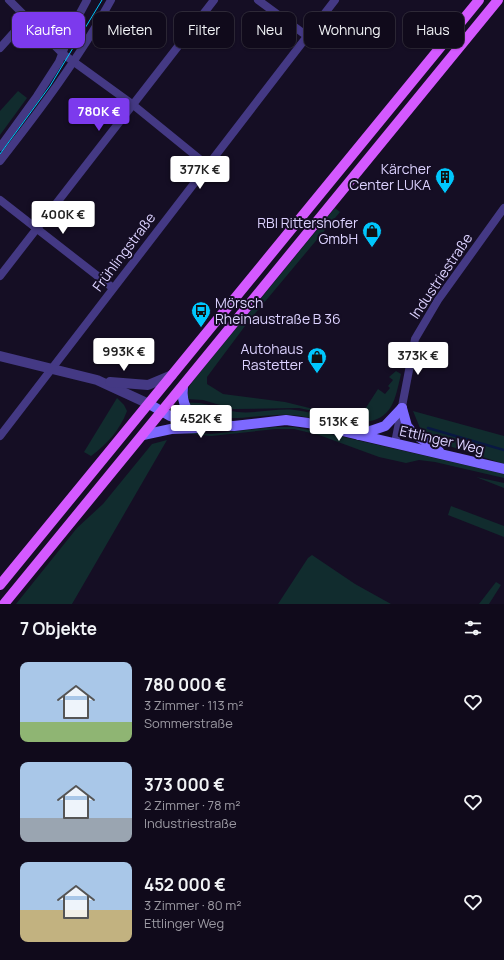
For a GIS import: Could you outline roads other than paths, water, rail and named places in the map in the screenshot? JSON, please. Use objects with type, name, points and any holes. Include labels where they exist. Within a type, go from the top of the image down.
[{"type":"main road","points":[[0,585],[479,0]]},
{"type":"main road","points":[[4,604],[184,387],[498,0]]},
{"type":"main road","points":[[184,387],[184,403],[192,416],[201,422],[216,426]]},
{"type":"main road","name":"Ettlinger Weg","points":[[149,404],[162,412],[189,423],[216,426],[286,420],[358,435],[396,438],[446,455],[504,469]]},
{"type":"main road","points":[[358,435],[385,426],[402,408]]},
{"type":"main road","points":[[402,408],[407,426],[413,433],[446,455]]},
{"type":"main road","points":[[143,435],[171,429],[216,426]]},
{"type":"street","points":[[9,0],[20,12]]},
{"type":"street","points":[[0,147],[37,96],[63,54],[72,28],[87,0]]},
{"type":"street","points":[[0,161],[73,62],[96,26],[110,0]]},
{"type":"street","points":[[0,276],[214,0]]},
{"type":"street","points":[[258,0],[304,34]]},
{"type":"street","name":"Frühlingstraße","points":[[326,12],[335,0]]},
{"type":"street","points":[[0,48],[12,35]]},
{"type":"street","name":"Frühlingstraße","points":[[0,436],[304,40]]},
{"type":"street","points":[[57,48],[73,62],[132,104],[207,165]]},
{"type":"street","points":[[0,200],[38,227],[113,288]]},
{"type":"street","name":"Industriestraße","points":[[396,438],[415,339],[438,300],[504,208]]},
{"type":"street","points":[[0,356],[51,370],[97,380],[148,386],[172,376]]},
{"type":"street","points":[[97,380],[149,404]]},
{"type":"waterway","points":[[428,428],[504,450]]},
{"type":"tram line","points":[[0,154],[50,86],[102,0]]},
{"type":"place","name":"Kärcher Center LUKA","points":[[445,194]]},
{"type":"place","name":"RBI Rittershofer GmbH","points":[[372,248]]},
{"type":"place","name":"Mörsch Rheinaustraße B 36","points":[[201,328]]},
{"type":"place","name":"Autohaus Rastetter","points":[[317,374]]}]
